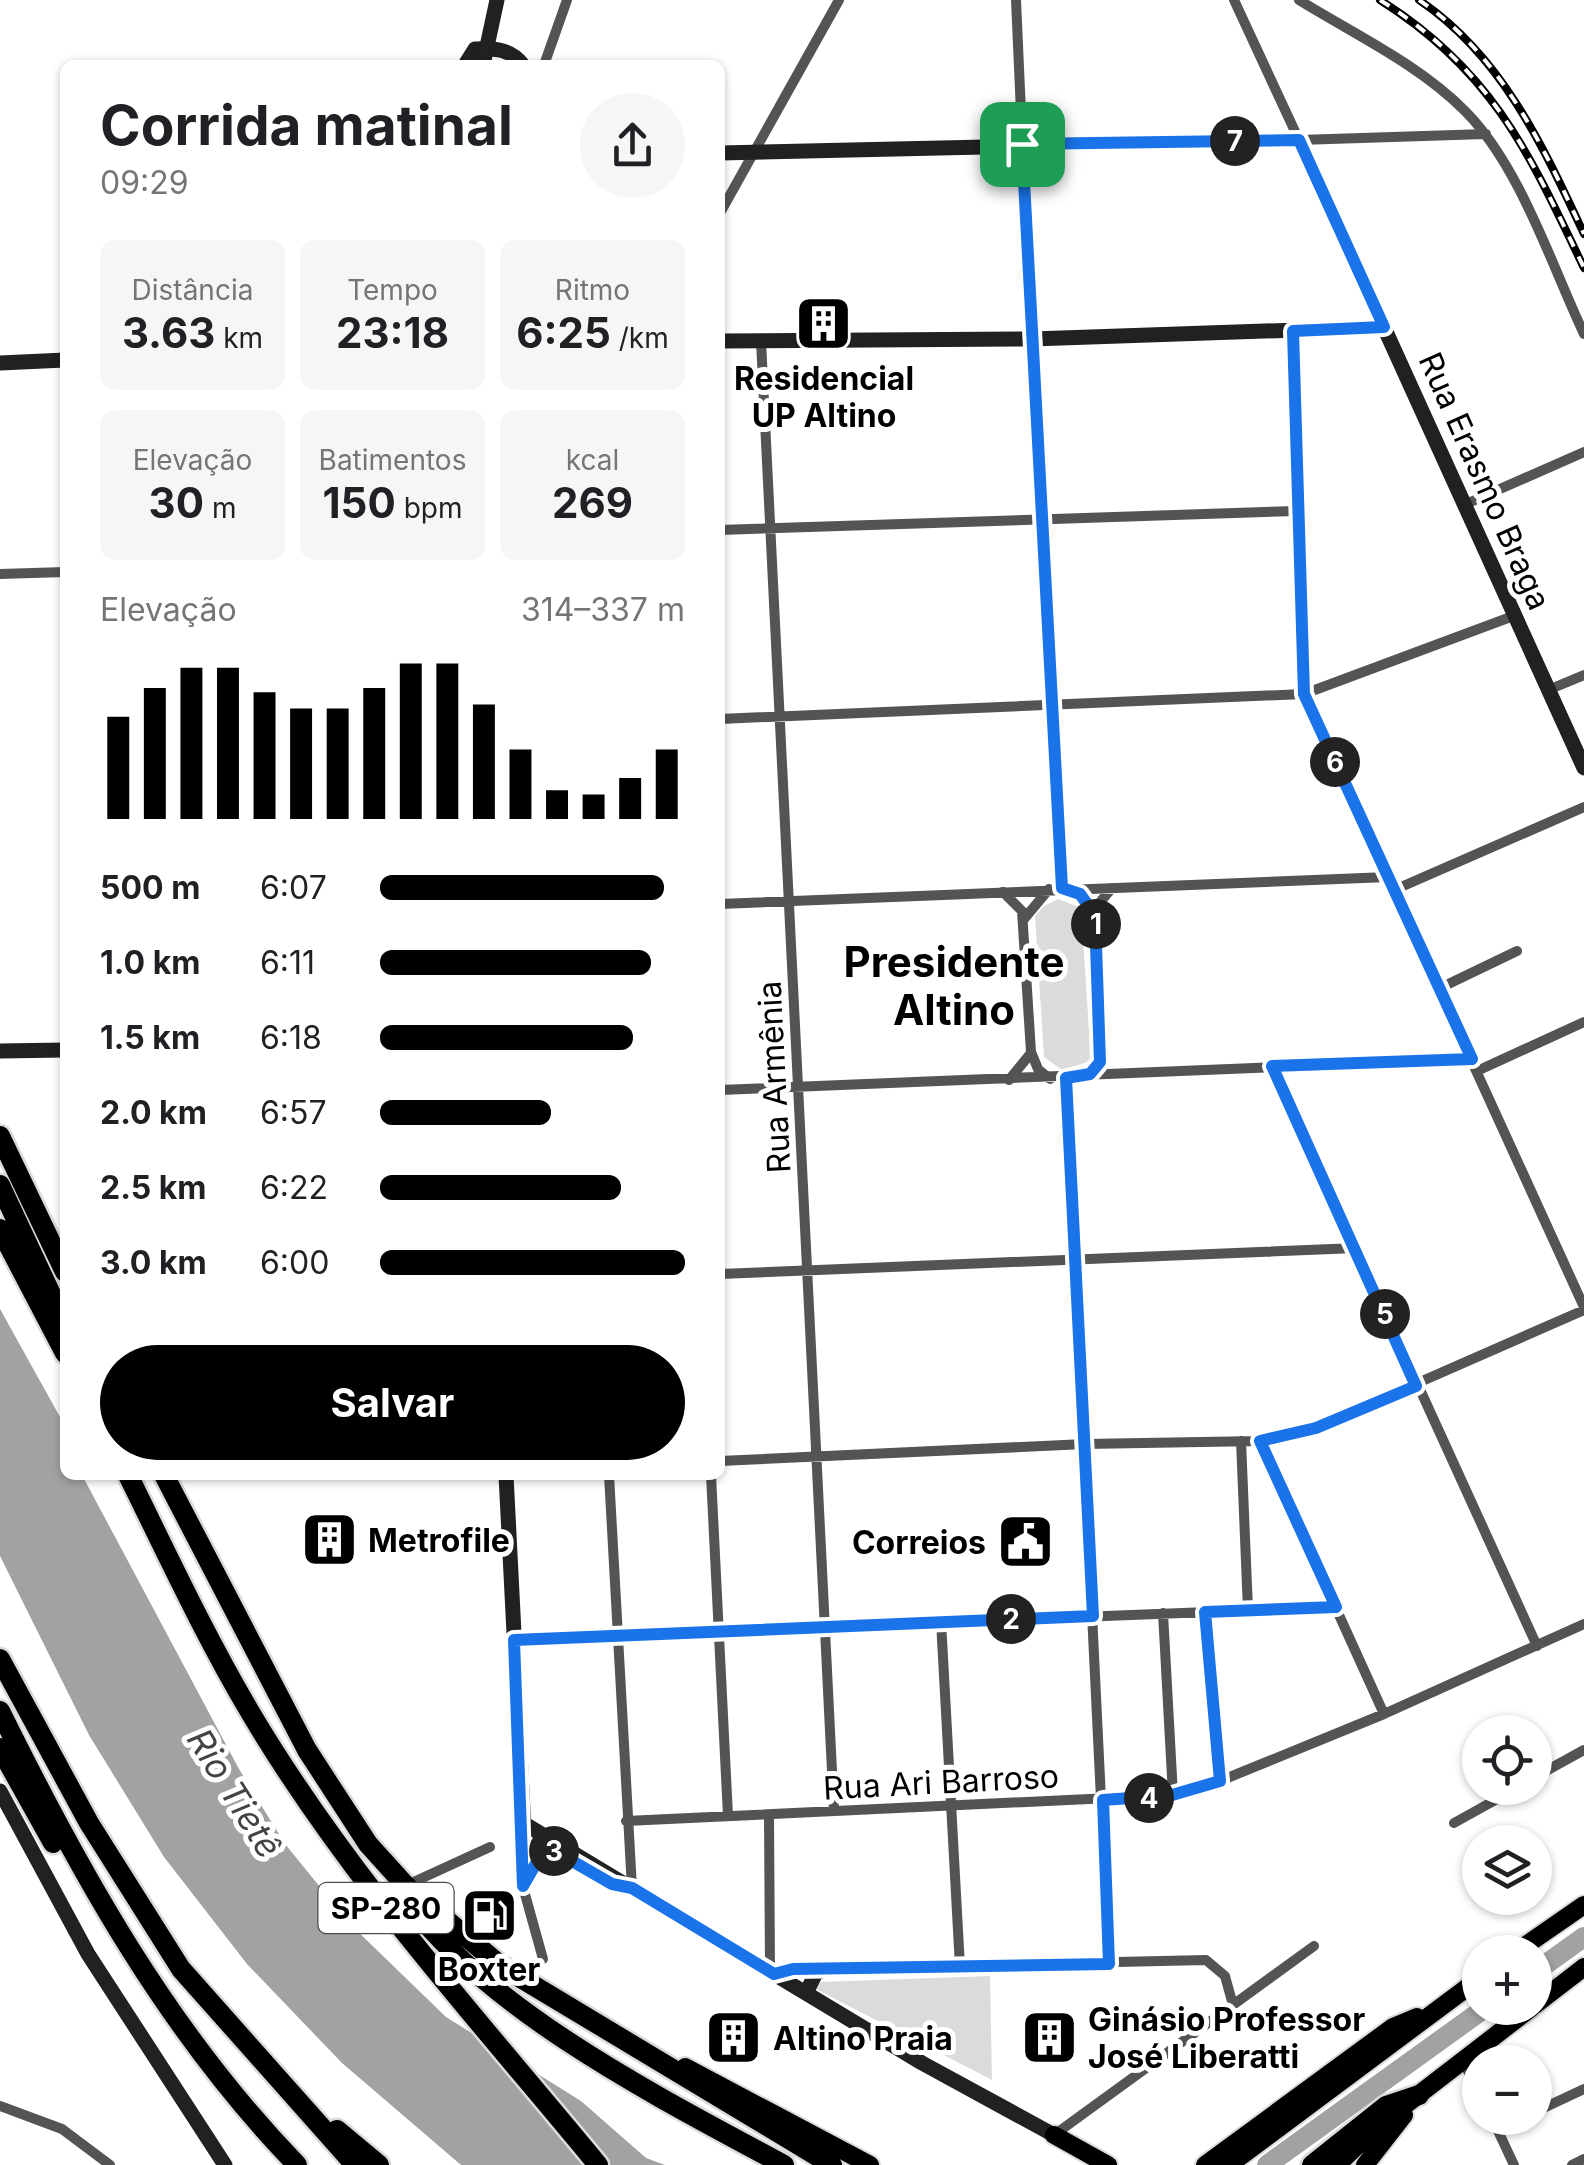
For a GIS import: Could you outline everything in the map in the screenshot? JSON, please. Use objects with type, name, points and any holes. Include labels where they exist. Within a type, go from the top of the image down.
[{"type":"highway","points":[[0,1136],[60,1262]]},
{"type":"highway","points":[[0,1185],[60,1313]]},
{"type":"highway","points":[[0,1229],[60,1343]]},
{"type":"highway","name":"SP-280","points":[[130,1480],[204,1629],[279,1758],[423,1956],[598,2165]]},
{"type":"highway","points":[[167,1480],[307,1750],[368,1844],[404,1882],[501,1966],[832,2165]]},
{"type":"highway","points":[[0,1658],[138,1904],[181,1969],[354,2165]]},
{"type":"highway","points":[[0,1711],[66,1841],[172,2018],[297,2165]]},
{"type":"highway","points":[[0,1748],[91,1908],[118,1950],[136,1962]]},
{"type":"highway","points":[[404,1882],[408,1902],[425,1923],[498,1988],[614,2070],[784,2165]]},
{"type":"highway","points":[[278,2080],[378,2165]]},
{"type":"highway","points":[[1312,2165],[1386,2106],[1419,2095]]},
{"type":"main road","points":[[1541,1935],[1579,1909],[1584,1891]]},
{"type":"main road","points":[[1552,1992],[1583,1970]]},
{"type":"main road","points":[[1228,2165],[1462,1991]]},
{"type":"main road","points":[[1205,2165],[1393,2026],[1436,2010]]},
{"type":"main road","points":[[1483,2045],[1508,2025]]},
{"type":"main road","points":[[622,2038],[670,2058],[870,2165]]},
{"type":"main road","points":[[1337,2165],[1462,2061]]},
{"type":"main road","points":[[1364,2165],[1419,2095]]},
{"type":"main road","points":[[1054,2135],[1078,2160],[1094,2165]]},
{"type":"main road","points":[[1054,2135],[1108,2165]]},
{"type":"street","points":[[484,60],[497,0]]},
{"type":"street","points":[[546,60],[566,0]]},
{"type":"street","points":[[725,204],[839,0]]},
{"type":"street","points":[[1016,0],[1050,705],[1067,888],[1095,915]]},
{"type":"street","name":"Rua Erasmo Braga","points":[[1234,0],[1584,768]]},
{"type":"street","points":[[1299,0],[1450,96],[1486,134],[1510,176],[1584,334]]},
{"type":"street","points":[[469,60],[476,50],[492,48],[518,60]]},
{"type":"street","points":[[725,154],[1486,134]]},
{"type":"street","points":[[725,341],[1032,339],[1384,327]]},
{"type":"street","points":[[725,1462],[1085,1444],[1260,1441],[1316,1428],[1584,1308],[1304,694],[1295,511],[1293,331]]},
{"type":"street","name":"Rua Armênia","points":[[762,342],[834,1811]]},
{"type":"street","points":[[0,364],[60,360]]},
{"type":"street","points":[[1466,504],[1584,452]]},
{"type":"street","points":[[725,530],[1295,511]]},
{"type":"street","points":[[0,574],[60,572]]},
{"type":"street","points":[[725,719],[1304,694],[1516,615]]},
{"type":"street","points":[[1548,690],[1584,674]]},
{"type":"street","points":[[1394,890],[1584,806]]},
{"type":"street","points":[[725,904],[1049,888],[1388,878]]},
{"type":"street","points":[[1024,919],[1049,888]]},
{"type":"street","points":[[1082,1076],[1096,1069],[1101,1055],[1095,915],[1099,900],[1112,888]]},
{"type":"street","points":[[1002,892],[1016,900],[1024,919],[1031,1052],[1038,1069],[1050,1078]]},
{"type":"street","points":[[1440,988],[1517,951]]},
{"type":"street","points":[[1478,1071],[1584,1022]]},
{"type":"street","points":[[0,1064],[6,1051],[60,1050]]},
{"type":"street","points":[[1008,1080],[1023,1068],[1031,1052]]},
{"type":"street","points":[[1101,1055],[1115,1075]]},
{"type":"street","points":[[725,1090],[1472,1059]]},
{"type":"street","points":[[1272,1066],[1538,1646]]},
{"type":"street","points":[[1066,1078],[1109,1964]]},
{"type":"street","points":[[725,1274],[1356,1248]]},
{"type":"street","points":[[1241,1441],[1248,1610]]},
{"type":"street","points":[[1260,1441],[1384,1714]]},
{"type":"street","points":[[506,1480],[524,1829],[523,1886],[543,1960]]},
{"type":"street","points":[[610,1480],[632,1888]]},
{"type":"street","points":[[711,1480],[728,1816]]},
{"type":"street","points":[[514,1640],[1336,1607]]},
{"type":"street","points":[[1205,1612],[1220,1781]]},
{"type":"street","points":[[1163,1613],[1172,1795]]},
{"type":"street","points":[[941,1621],[960,1966]]},
{"type":"street","name":"Rua Ari Barroso","points":[[626,1820],[1172,1795],[1220,1781],[1384,1714],[1584,1624]]},
{"type":"street","points":[[1552,1768],[1584,1750]]},
{"type":"street","points":[[0,1791],[88,1954],[221,2162]]},
{"type":"street","points":[[1454,1823],[1486,1805]]},
{"type":"street","points":[[769,1816],[772,1973]]},
{"type":"street","points":[[524,1829],[612,1884],[632,1888]]},
{"type":"street","points":[[524,1829],[632,1888],[966,2088],[1054,2135],[1314,1946]]},
{"type":"street","points":[[523,1886],[546,1846]]},
{"type":"street","points":[[404,1882],[490,1847]]},
{"type":"street","points":[[772,1973],[1206,1960],[1225,1976],[1233,2004]]},
{"type":"street","points":[[806,1993],[816,1974],[826,1969]]},
{"type":"street","points":[[1552,2104],[1584,2089]]},
{"type":"street","points":[[0,2120],[4,2107],[51,2123],[110,2165]]},
{"type":"street","points":[[1498,2165],[1512,2162],[1501,2135]]},
{"type":"street","points":[[87,2165],[96,2155]]},
{"type":"street","points":[[1572,2165],[1584,2159]]},
{"type":"shaded area","points":[[1058,899],[1081,908],[1091,1061],[1062,1070],[1044,1057],[1035,916]]},
{"type":"shaded area","points":[[990,1976],[992,2080],[814,1988],[821,1982]]},
{"type":"water","name":"Rio Tietê","points":[[0,1309],[60,1417],[60,1480],[85,1480],[239,1769],[285,1844],[351,1925],[446,2017],[581,2101],[646,2158],[665,2165],[461,2165],[342,2063],[247,1964],[164,1857],[89,1735],[0,1556]]},
{"type":"waterway","points":[[1552,1960],[1584,1937]]},
{"type":"waterway","points":[[1267,2165],[1462,2025]]},
{"type":"railway","points":[[1380,0],[1419,27],[1480,86],[1525,151],[1584,268]]},
{"type":"railway","points":[[1419,0],[1448,23],[1497,75],[1536,136],[1584,234]]},
{"type":"place","name":"Residencial UP Altino","points":[[824,324]]},
{"type":"place","name":"Metrofile","points":[[329,1540]]},
{"type":"place","name":"Correios","points":[[1025,1542]]},
{"type":"place","name":"Boxter","points":[[489,1915]]},
{"type":"place","name":"Ginásio Professor José Liberatti","points":[[1049,2037]]},
{"type":"place","name":"Altino Praia","points":[[734,2038]]},
{"type":"district","name":"Presidente Altino","points":[[954,985]]},
{"type":"route","points":[[1299,140],[1384,327],[1293,331],[1295,511],[1304,694],[1472,1059],[1272,1066],[1416,1386],[1316,1428],[1260,1441],[1336,1607],[1205,1612],[1220,1781],[1172,1795],[1103,1800],[1109,1964],[793,1969],[774,1974],[632,1888],[612,1884],[546,1846],[523,1886],[514,1640],[1093,1616],[1066,1078],[1090,1074],[1100,1062],[1095,915],[1080,894],[1072,888],[1062,888],[1039,518],[1022,144],[1299,140]]}]
